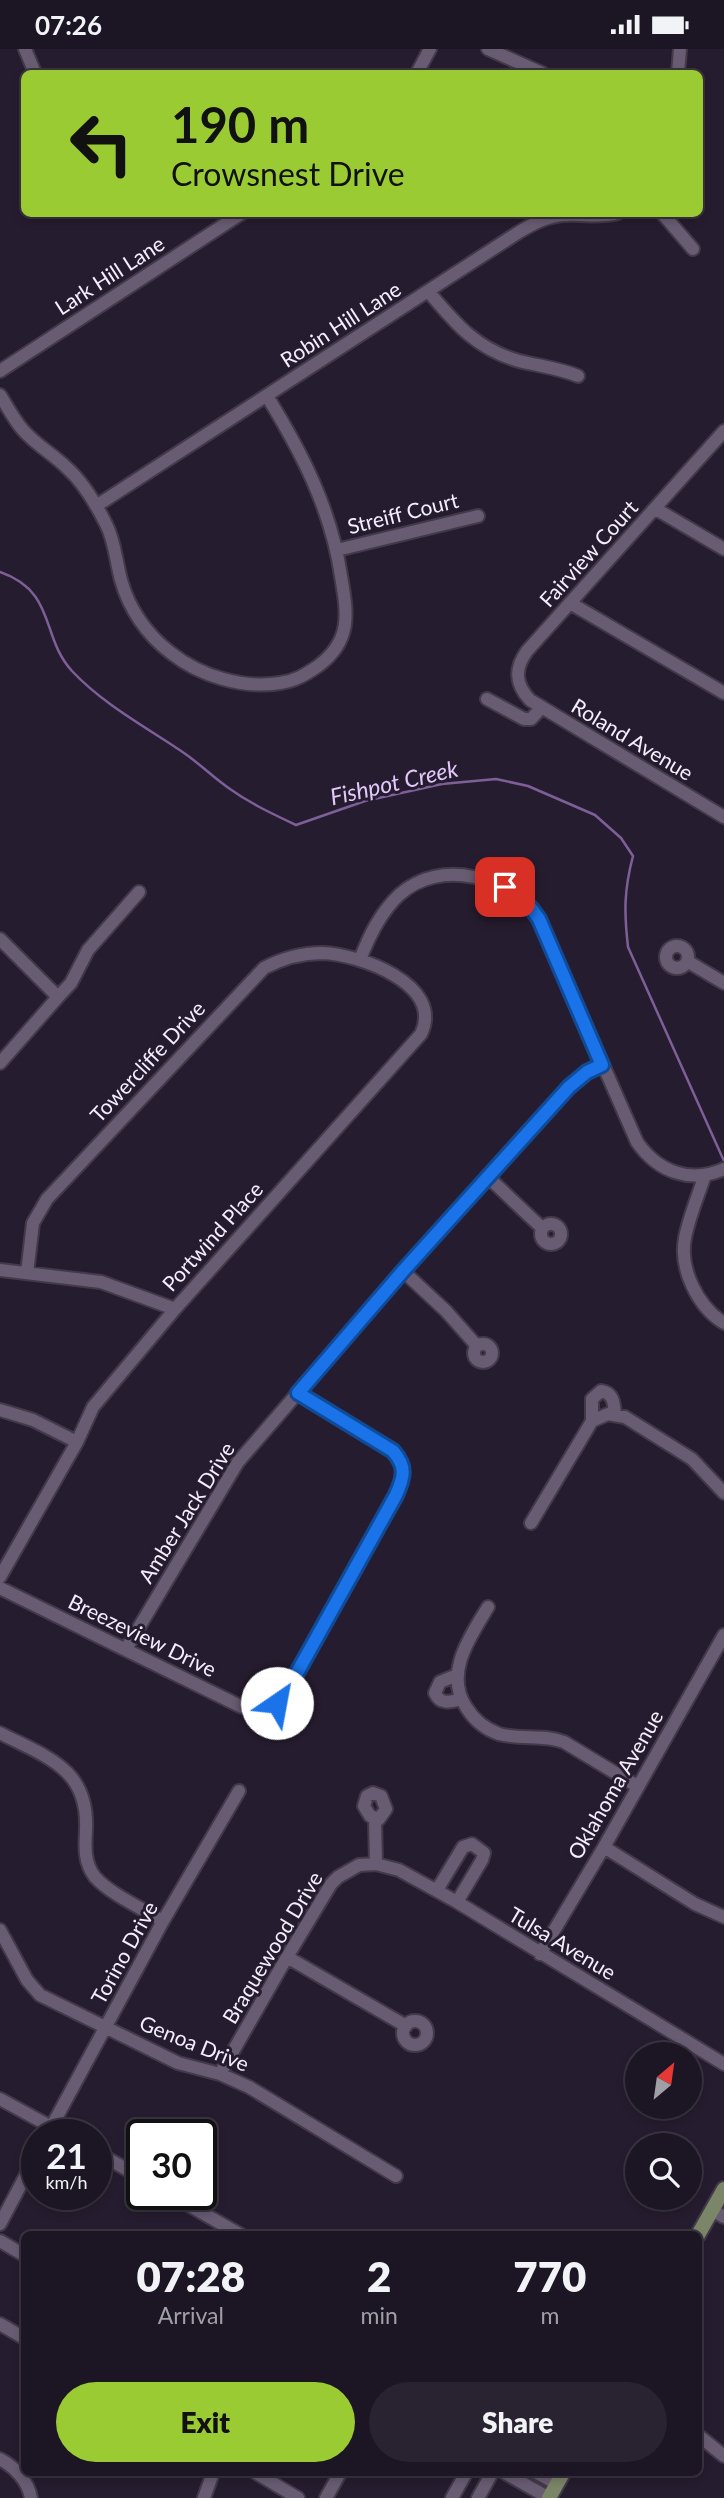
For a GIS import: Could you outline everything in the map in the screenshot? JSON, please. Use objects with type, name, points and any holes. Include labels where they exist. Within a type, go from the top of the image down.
[{"type":"main road","points":[[702,2231],[718,2214],[724,2189]]},
{"type":"main road","points":[[549,2498],[560,2478]]},
{"type":"street","points":[[25,49],[34,70]]},
{"type":"street","points":[[419,70],[430,49]]},
{"type":"street","points":[[488,49],[535,70]]},
{"type":"street","points":[[678,70],[680,49]]},
{"type":"street","name":"Lark Hill Lane","points":[[0,370],[236,217]]},
{"type":"street","name":"Robin Hill Lane","points":[[96,506],[519,232],[541,220],[557,217]]},
{"type":"street","points":[[665,217],[693,249]]},
{"type":"street","points":[[428,291],[458,327],[474,340],[516,360],[565,370],[578,376]]},
{"type":"street","points":[[0,395],[22,428],[78,478],[96,506],[108,527],[129,604],[143,624],[171,653],[186,664],[226,680],[259,684],[297,680],[324,661],[343,635],[347,602],[326,512],[310,473],[267,396]]},
{"type":"street","name":"Fairview Court","points":[[541,707],[524,694],[520,686],[517,669],[527,652],[724,431]]},
{"type":"street","points":[[656,509],[724,549]]},
{"type":"street","name":"Streiff Court","points":[[337,550],[478,516]]},
{"type":"street","points":[[570,603],[724,692]]},
{"type":"street","name":"Roland Avenue","points":[[486,699],[524,719],[537,715],[541,707],[724,817]]},
{"type":"street","points":[[360,960],[383,913],[401,894],[417,883],[432,878],[463,875],[496,883],[517,896],[539,919],[638,1142],[652,1159],[670,1170],[691,1177],[715,1172]]},
{"type":"street","points":[[0,1063],[74,978],[85,954],[139,892]]},
{"type":"street","points":[[0,939],[58,997]]},
{"type":"street","name":"Towercliffe Drive","points":[[27,1273],[33,1223],[47,1199],[264,968],[306,953],[342,955],[360,960]]},
{"type":"street","name":"Portwind Place","points":[[0,1577],[77,1442],[93,1407],[175,1309],[421,1034],[426,1015],[418,997],[406,982],[388,970],[360,960]]},
{"type":"street","points":[[687,961],[724,983]]},
{"type":"street","name":"Amber Jack Drive","points":[[126,1649],[230,1472],[403,1271],[569,1087],[587,1072],[602,1065]]},
{"type":"street","points":[[715,1172],[684,1240],[692,1285],[706,1308],[724,1324]]},
{"type":"street","points":[[488,1177],[542,1229]]},
{"type":"street","points":[[0,1270],[102,1282],[175,1309]]},
{"type":"street","points":[[403,1271],[446,1311],[477,1346]]},
{"type":"street","points":[[531,1523],[592,1421],[592,1399],[601,1391],[608,1393],[612,1397],[615,1415]]},
{"type":"street","name":"Breezeview Drive","points":[[0,1588],[243,1707],[260,1711],[269,1709],[288,1689],[396,1495],[405,1471],[393,1451],[298,1393]]},
{"type":"street","points":[[0,1410],[33,1420],[77,1442]]},
{"type":"street","points":[[592,1421],[608,1414],[625,1417],[692,1459],[724,1493]]},
{"type":"street","points":[[488,1607],[460,1657],[457,1675],[461,1699],[472,1716],[490,1730],[516,1737],[555,1739],[637,1786]]},
{"type":"street","name":"Oklahoma Avenue","points":[[540,1954],[724,1635]]},
{"type":"street","points":[[457,1675],[440,1682],[435,1693],[444,1702],[461,1699]]},
{"type":"street","points":[[0,1733],[51,1759],[76,1781],[87,1813],[85,1853],[91,1870],[104,1885],[163,1921]]},
{"type":"street","name":"Torino Drive","points":[[56,2119],[163,1921],[239,1791]]},
{"type":"street","points":[[375,1819],[376,1864]]},
{"type":"street","points":[[436,1891],[463,1847],[472,1845],[484,1853],[457,1902]]},
{"type":"street","points":[[604,1847],[695,1904],[724,1917]]},
{"type":"street","name":"Tulsa Avenue","points":[[376,1864],[399,1870],[457,1902],[724,2064]]},
{"type":"street","name":"Braquewood Drive","points":[[220,2074],[331,1884],[359,1865],[376,1864]]},
{"type":"street","name":"Genoa Drive","points":[[0,1930],[33,1989],[40,1995],[178,2063],[220,2074],[249,2087],[396,2176]]},
{"type":"street","points":[[287,1957],[406,2026]]},
{"type":"street","points":[[0,2099],[31,2119]]},
{"type":"street","points":[[0,2224],[21,2184]]},
{"type":"street","points":[[198,2210],[235,2231]]},
{"type":"street","points":[[0,2241],[21,2253]]},
{"type":"street","points":[[0,2324],[21,2336]]},
{"type":"street","points":[[702,2438],[724,2456]]},
{"type":"street","points":[[0,2459],[18,2473],[31,2498]]},
{"type":"street","points":[[204,2498],[212,2476]]},
{"type":"street","points":[[261,2476],[298,2498]]},
{"type":"street","points":[[326,2498],[338,2476]]},
{"type":"street","points":[[452,2498],[464,2476]]},
{"type":"street","points":[[478,2498],[490,2476]]},
{"type":"street","points":[[510,2476],[549,2498]]},
{"type":"waterway","name":"Fishpot Creek","points":[[0,572],[31,591],[39,603],[62,658],[84,683],[238,794],[296,825],[365,801],[442,784],[496,779],[528,786],[595,815],[621,838],[633,856],[626,901],[628,947],[724,1161]]},
{"type":"route","points":[[277,1703],[283,1698],[396,1495],[405,1471],[393,1451],[298,1393],[403,1271],[569,1087],[587,1072],[602,1065],[545,930],[531,908],[505,887]]}]
